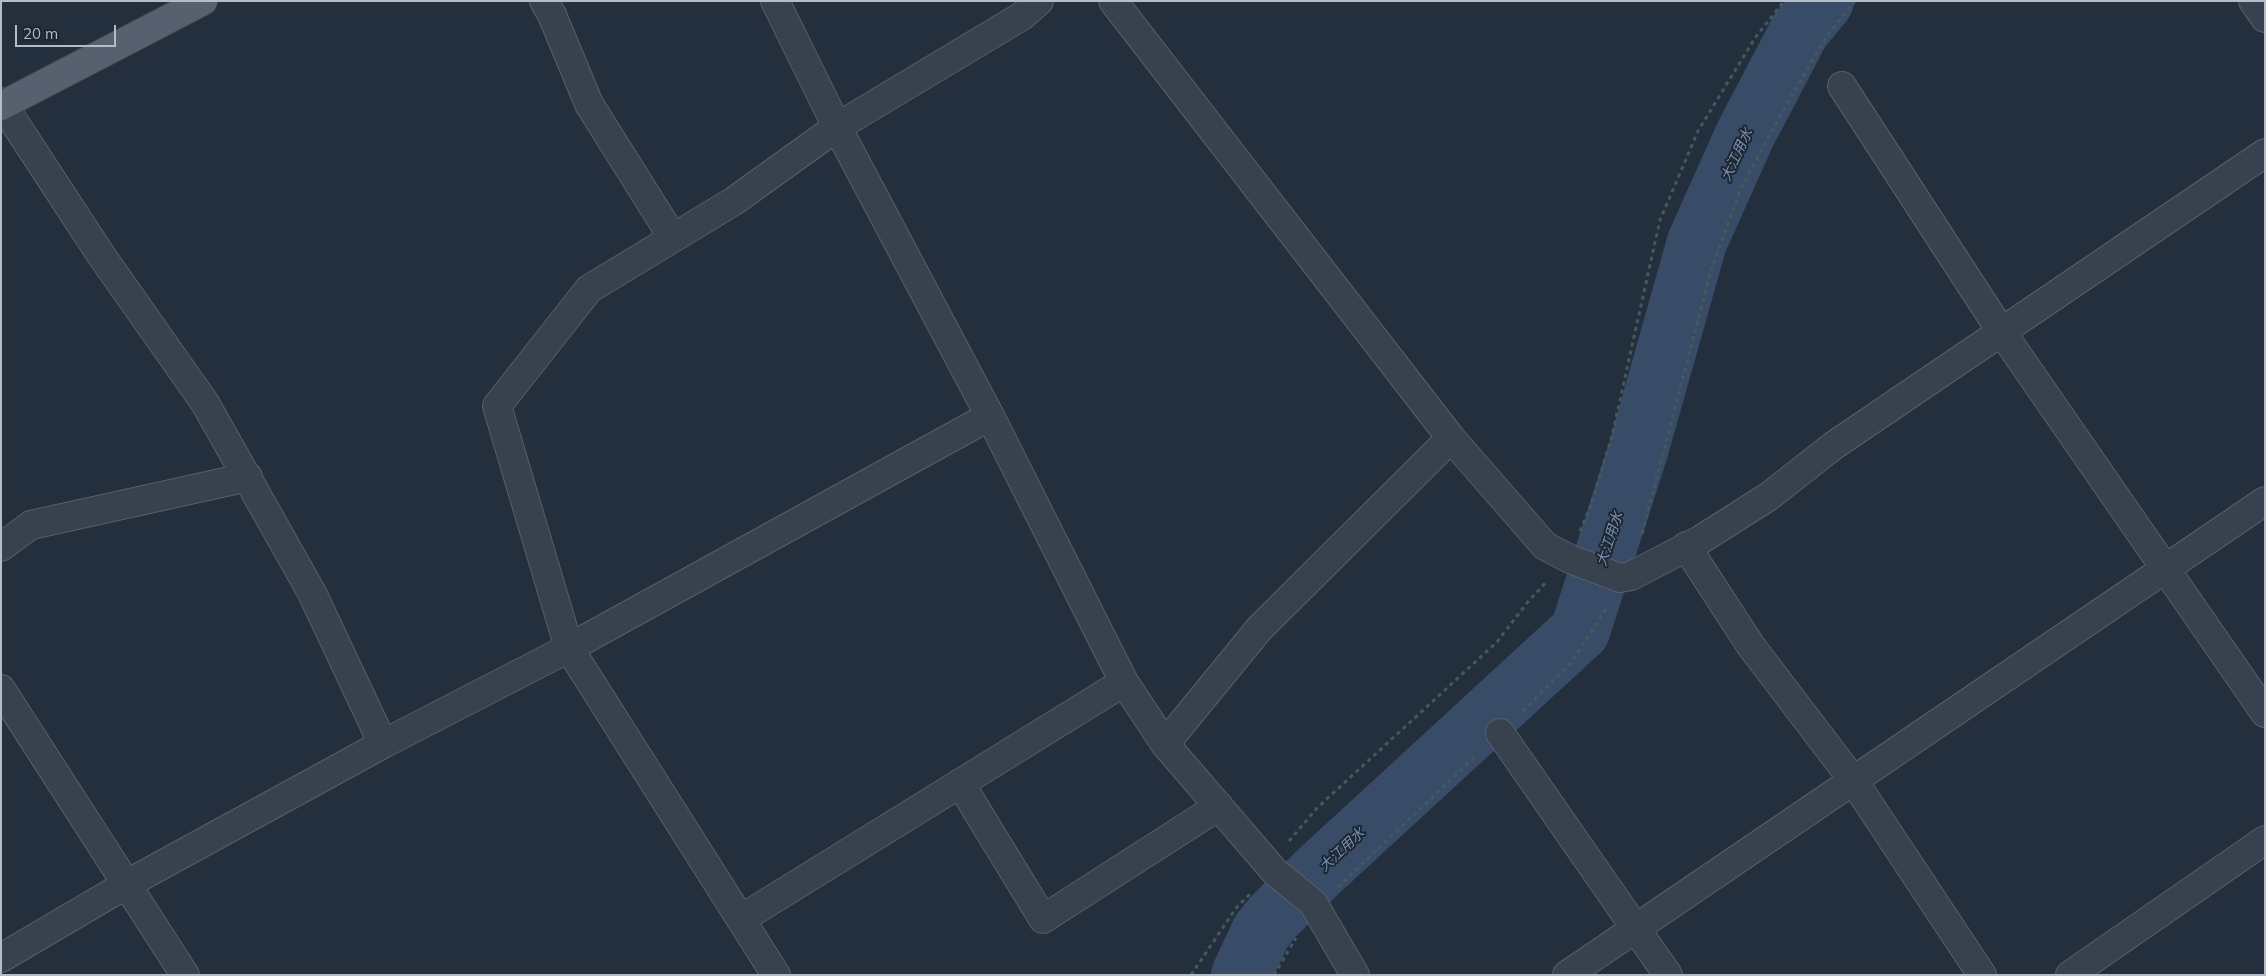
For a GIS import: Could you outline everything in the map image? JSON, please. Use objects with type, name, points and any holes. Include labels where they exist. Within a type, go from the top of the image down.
[{"type":"main road","points":[[2,104],[203,1]]},
{"type":"street","points":[[544,1],[552,15],[589,104],[673,238]]},
{"type":"street","points":[[775,1],[837,128],[990,416],[1124,682],[1165,744],[1275,872],[1316,908],[1355,975]]},
{"type":"street","points":[[776,975],[569,648],[497,406],[589,289],[734,201],[837,128],[1022,16],[1039,1]]},
{"type":"street","points":[[1113,1],[1451,438],[1545,546],[1570,559],[1626,577],[1700,540],[1768,497],[1832,446],[2265,152]]},
{"type":"street","points":[[2253,1],[2265,18]]},
{"type":"street","points":[[1842,86],[2001,331],[2165,571],[2265,712]]},
{"type":"street","points":[[2,104],[101,255],[205,403],[312,593],[384,744]]},
{"type":"street","points":[[1,958],[126,884],[384,744],[569,648],[990,416]]},
{"type":"street","points":[[1165,744],[1259,629],[1451,438]]},
{"type":"street","points":[[1,547],[31,525],[248,477]]},
{"type":"street","points":[[1567,975],[1635,927],[2165,571],[2265,501]]},
{"type":"street","points":[[1686,546],[1751,646],[1853,780],[1982,975]]},
{"type":"street","points":[[741,919],[1124,682]]},
{"type":"street","points":[[1,689],[185,975]]},
{"type":"street","points":[[1500,733],[1668,975]]},
{"type":"street","points":[[960,783],[1043,919],[1219,806]]},
{"type":"street","points":[[2070,975],[2265,840]]},
{"type":"path","points":[[1274,975],[1316,908],[1571,663],[1626,577],[1711,270],[1740,190],[1827,36],[1855,1]]},
{"type":"waterway","name":"大江用水","points":[[1241,975],[1261,932],[1273,917],[1318,872],[1580,631],[1638,451],[1697,242],[1745,135],[1800,30],[1824,1]]}]
